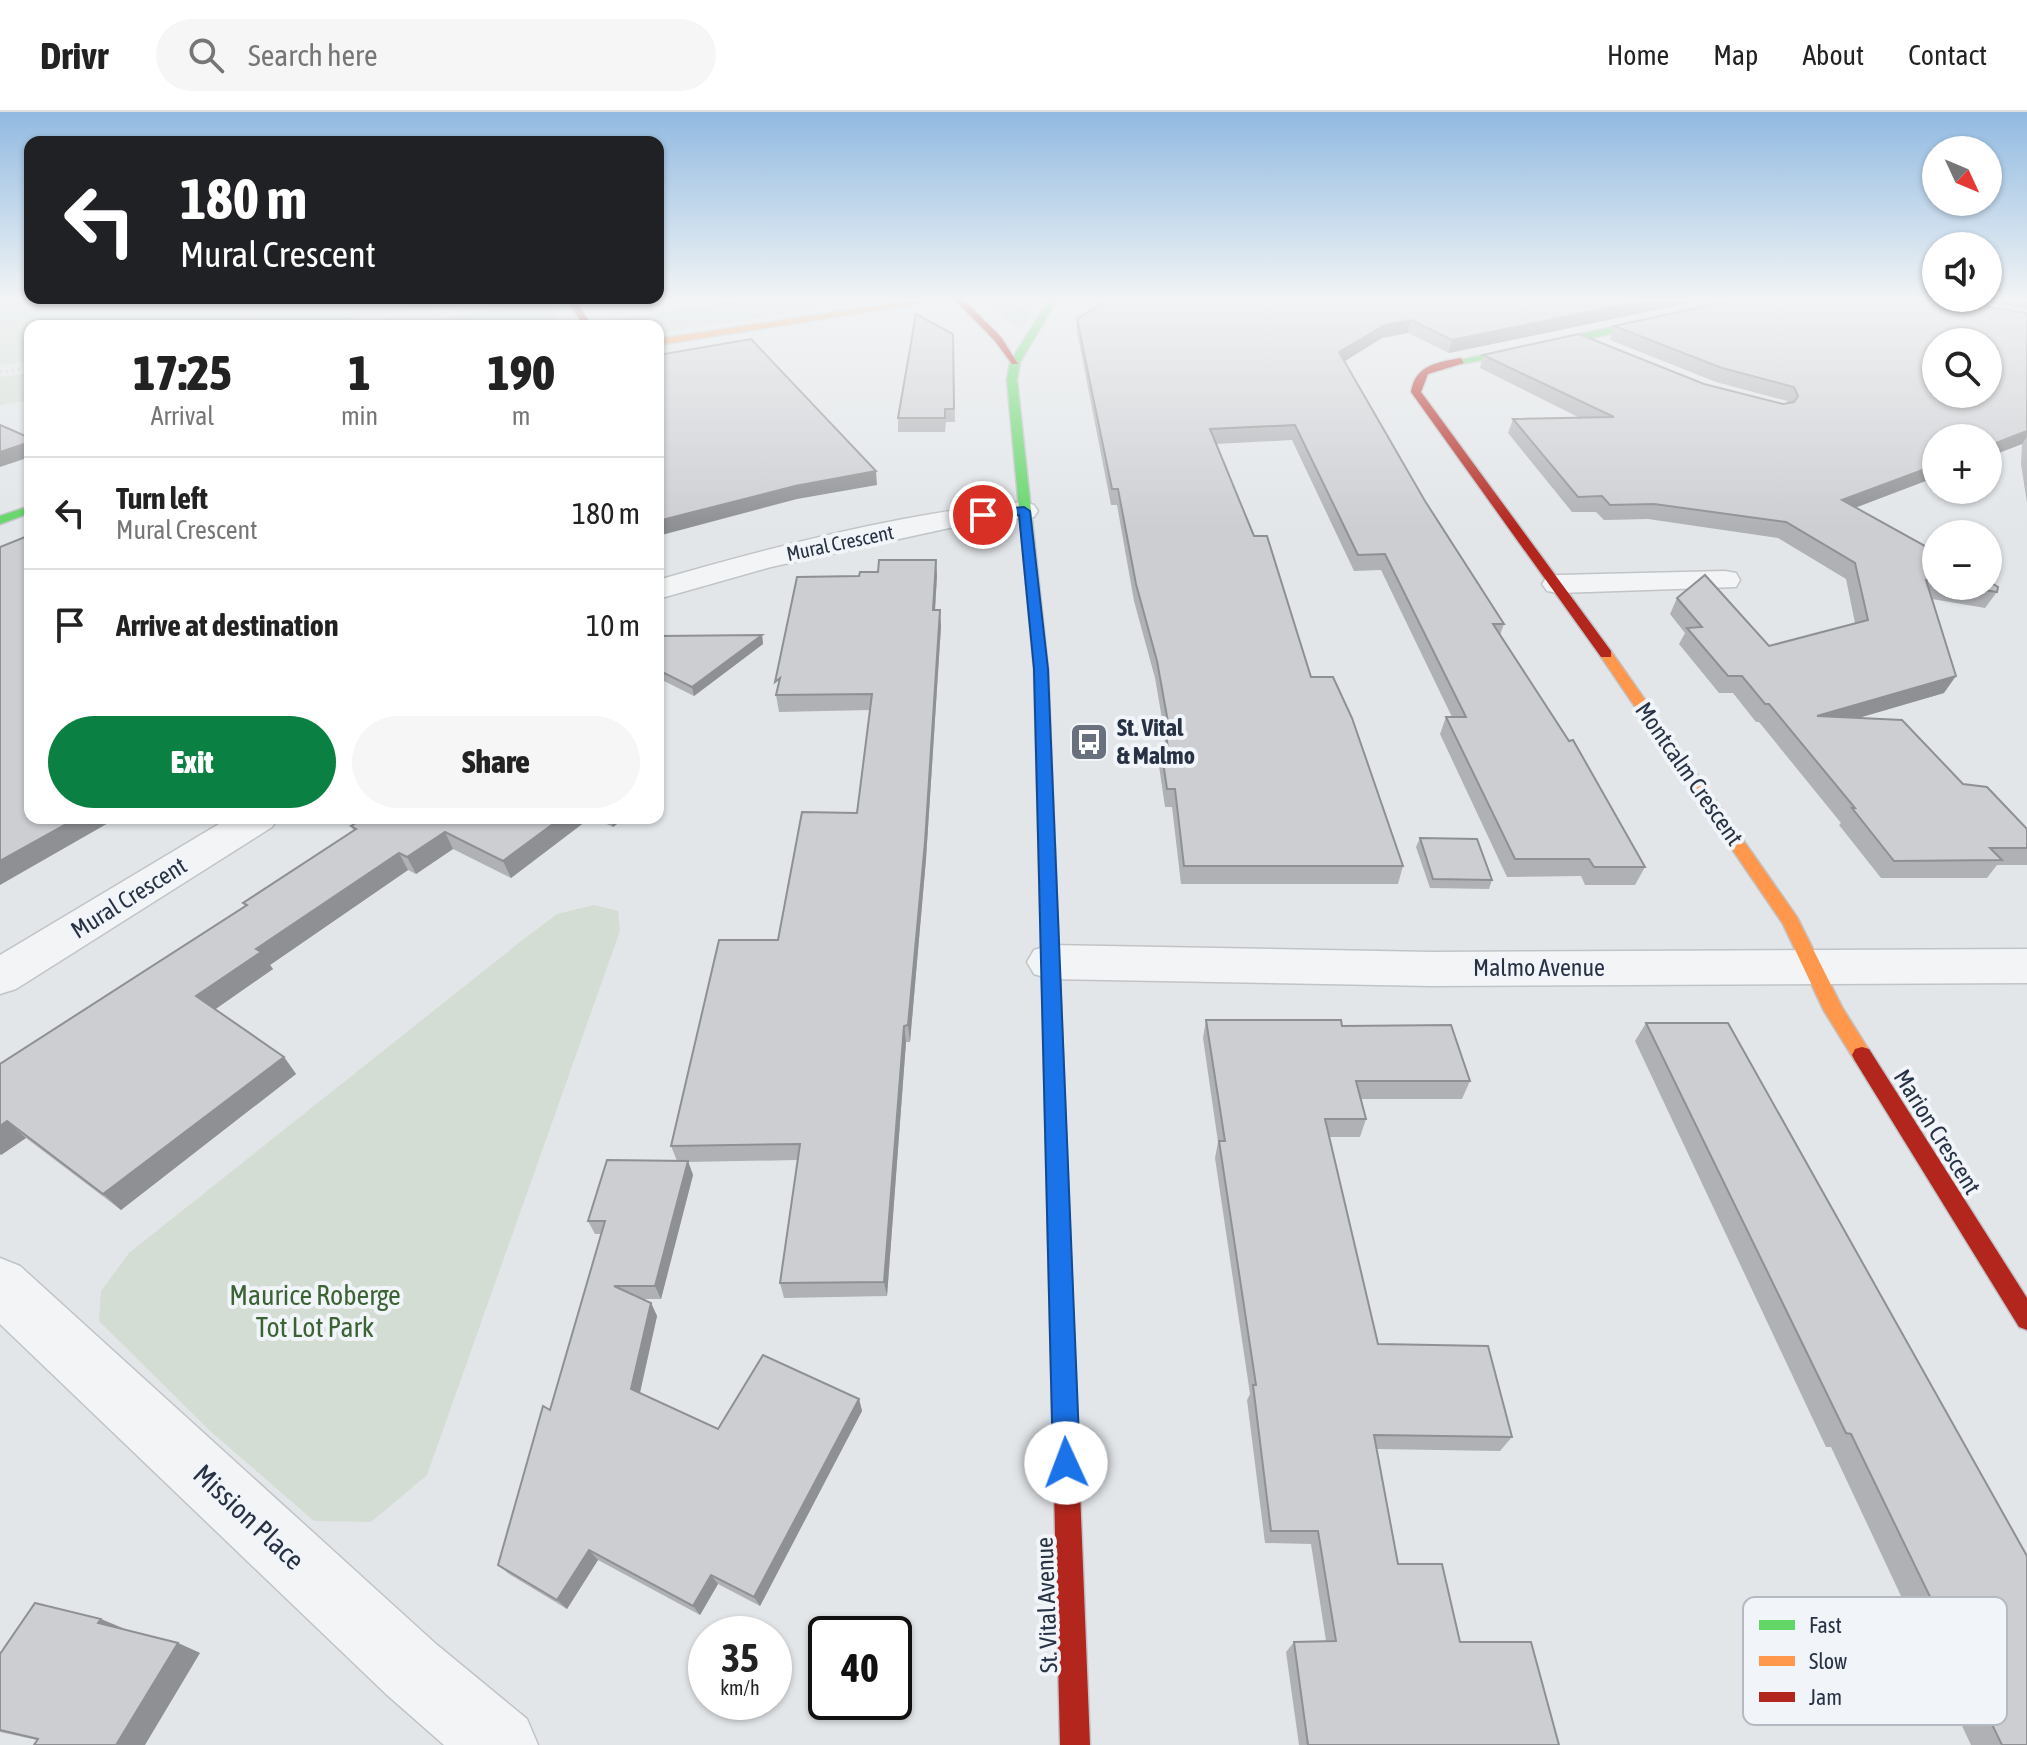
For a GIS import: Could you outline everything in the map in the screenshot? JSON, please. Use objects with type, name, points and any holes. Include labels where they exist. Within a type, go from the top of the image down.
[{"type":"street","name":"St. Vital Avenue","points":[[1013,374],[1041,669],[1075,1745]]},
{"type":"street","name":"Montcalm Crescent","points":[[1421,374],[1416,381],[1416,392],[1558,584],[1791,922],[1813,967]]},
{"type":"street","points":[[0,520],[24,511]]},
{"type":"street","name":"Mural Crescent","points":[[664,588],[765,559],[963,516],[1024,511]]},
{"type":"street","points":[[1558,584],[1725,580]]},
{"type":"street","name":"Mural Crescent","points":[[0,977],[248,824]]},
{"type":"street","name":"Malmo Avenue","points":[[1050,962],[1432,969],[2027,966]]},
{"type":"street","name":"Marion Crescent","points":[[1813,967],[1834,1011],[1885,1095],[2027,1319]]},
{"type":"street","name":"Mission Place","points":[[0,1285],[411,1669],[501,1745]]},
{"type":"green space","points":[[24,374],[24,401],[0,405],[0,377]]},
{"type":"green space","name":"Maurice Roberge Tot Lot Park","points":[[594,905],[618,911],[620,931],[427,1475],[371,1522],[314,1521],[209,1430],[99,1321],[101,1291],[129,1253],[525,938],[557,914]]},
{"type":"building","points":[[664,374],[784,374],[876,471],[795,486],[664,519]]},
{"type":"building","points":[[906,374],[954,374],[954,409],[945,409],[945,418],[898,418]]},
{"type":"building","points":[[1088,374],[1352,374],[1425,501],[1504,624],[1493,624],[1569,741],[1573,740],[1645,867],[1594,867],[1589,859],[1515,859],[1446,717],[1466,717],[1385,554],[1358,555],[1295,425],[1210,429],[1254,536],[1267,536],[1311,677],[1333,677],[1352,718],[1403,866],[1184,866],[1175,789],[1167,789],[1161,748],[1168,749],[1166,733],[1170,733],[1157,661],[1136,584],[1118,489],[1112,489]]},
{"type":"building","points":[[1524,374],[1680,374],[1704,384],[1783,404],[1794,402],[1798,396],[1794,387],[1746,374],[1922,374],[1922,408],[2002,408],[2002,374],[2027,374],[2027,431],[2002,441],[2002,424],[1922,424],[1922,470],[1842,500],[1922,544],[1922,600],[1932,600],[1956,676],[1817,716],[1902,720],[1963,784],[1987,787],[2027,829],[2027,848],[1990,848],[2002,860],[1894,861],[1852,808],[1855,808],[1769,704],[1765,704],[1742,676],[1728,676],[1687,628],[1702,627],[1677,598],[1705,575],[1769,646],[1868,620],[1855,563],[1786,522],[1654,504],[1610,505],[1602,496],[1578,497],[1513,419],[1614,417]]},
{"type":"building","points":[[0,425],[24,435],[24,444],[0,452]]},
{"type":"building","points":[[24,537],[24,824],[66,824],[0,861],[0,547]]},
{"type":"building","points":[[879,560],[936,560],[933,610],[940,610],[925,842],[908,1025],[904,1026],[884,1282],[780,1283],[800,1144],[671,1146],[719,940],[778,940],[802,812],[857,813],[872,694],[776,695],[780,678],[775,682],[797,577],[859,576],[860,572],[878,572]]},
{"type":"building","points":[[762,635],[692,687],[664,673],[664,636]]},
{"type":"building","points":[[553,824],[503,861],[445,832],[407,857],[399,853],[256,949],[261,952],[196,996],[284,1057],[103,1194],[7,1121],[0,1126],[0,1064],[247,905],[243,903],[356,829],[351,826]]},
{"type":"building","points":[[1420,838],[1477,839],[1492,880],[1433,879]]},
{"type":"building","points":[[1206,1020],[1341,1020],[1342,1026],[1451,1025],[1470,1081],[1356,1081],[1366,1119],[1325,1119],[1378,1344],[1488,1346],[1512,1437],[1374,1435],[1398,1564],[1442,1564],[1460,1642],[1531,1642],[1559,1745],[1308,1745],[1294,1642],[1336,1641],[1318,1531],[1271,1531],[1253,1385],[1256,1385],[1219,1141],[1225,1141]]},
{"type":"building","points":[[1646,1023],[1728,1023],[2027,1556],[2027,1745],[2002,1745],[1992,1725],[2007,1725],[2007,1597],[1930,1597],[1851,1434],[1846,1433]]},
{"type":"building","points":[[607,1160],[688,1161],[655,1286],[614,1286],[651,1303],[631,1389],[718,1429],[763,1355],[859,1399],[754,1597],[711,1575],[693,1606],[589,1550],[557,1600],[498,1565],[543,1406],[550,1410],[605,1221],[588,1221]]},
{"type":"building","points":[[35,1603],[178,1643],[116,1745],[34,1745],[38,1739],[0,1730],[0,1654]]},
{"type":"traffic: fast","points":[[1013,374],[1041,669],[1051,981]]},
{"type":"traffic: fast","points":[[0,520],[24,511]]},
{"type":"traffic: slow","points":[[1606,654],[1791,922],[1834,1011],[1862,1055]]},
{"type":"traffic: jam","points":[[1423,374],[1416,392],[1606,654]]},
{"type":"traffic: jam","points":[[1051,981],[1075,1745]]},
{"type":"traffic: jam","points":[[1862,1055],[2027,1319]]},
{"type":"place","name":"St. Vital & Malmo","points":[[1089,742]]},
{"type":"route","points":[[983,515],[1024,511],[1041,669],[1066,1463]]}]
